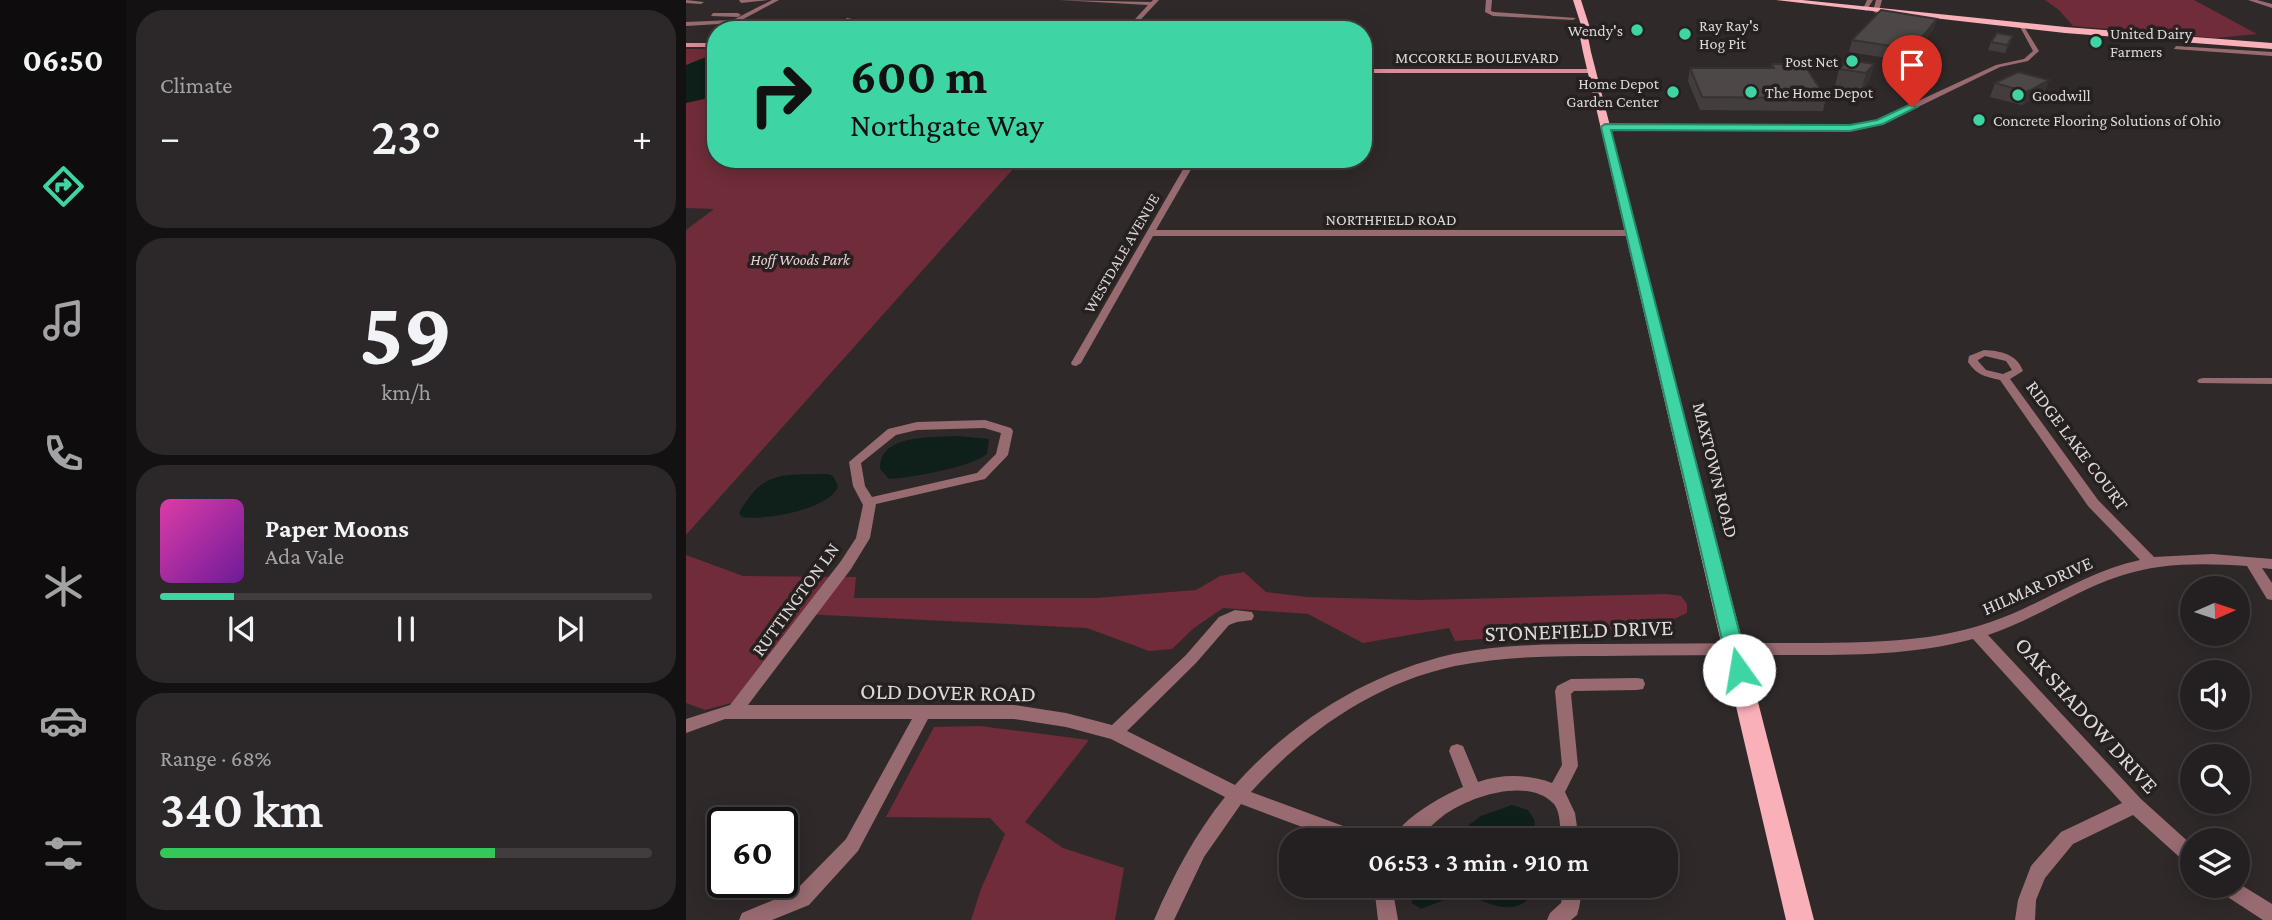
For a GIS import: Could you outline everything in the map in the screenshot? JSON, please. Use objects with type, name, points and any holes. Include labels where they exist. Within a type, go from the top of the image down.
[{"type":"main road","name":"MAXTOWN ROAD","points":[[1577,0],[1578,19]]},
{"type":"main road","points":[[1780,0],[2021,26],[2272,46]]},
{"type":"main road","name":"MAXTOWN ROAD","points":[[1568,3],[1586,28],[1583,32],[1591,71],[1800,920]]},
{"type":"street","points":[[741,1],[765,0]]},
{"type":"street","points":[[735,21],[776,0]]},
{"type":"street","points":[[1062,0],[1155,2]]},
{"type":"street","points":[[1489,0],[1488,12],[1493,14],[1578,19]]},
{"type":"street","points":[[1870,0],[1871,10]]},
{"type":"street","points":[[1871,10],[1880,0]]},
{"type":"street","points":[[2252,0],[2272,6]]},
{"type":"street","points":[[686,1],[701,2]]},
{"type":"street","points":[[1137,21],[1155,2]]},
{"type":"street","points":[[713,15],[749,15]]},
{"type":"street","points":[[686,24],[707,24]]},
{"type":"street","points":[[1605,127],[1826,129],[1871,124],[1993,68],[2031,57],[2035,51],[2034,46],[2021,26]]},
{"type":"street","points":[[686,45],[707,45]]},
{"type":"street","points":[[2176,48],[2272,54]]},
{"type":"street","name":"MCCORKLE BOULEVARD","points":[[1372,71],[1591,71]]},
{"type":"street","name":"WESTDALE AVENUE","points":[[1076,363],[1188,168]]},
{"type":"street","name":"NORTHFIELD ROAD","points":[[1151,233],[1631,233]]},
{"type":"street","name":"RIDGE LAKE COURT","points":[[2004,378],[2093,503],[2151,563]]},
{"type":"street","points":[[2203,381],[2272,381]]},
{"type":"street","name":"RUTTINGTON LN","points":[[729,712],[846,565],[863,538],[870,505],[867,502],[859,486],[855,462],[892,432],[917,426],[985,424],[1007,431],[1002,455],[981,476],[904,491],[867,502]]},
{"type":"street","name":"HILMAR DRIVE","points":[[1734,649],[1888,647],[1930,643],[1976,632],[2042,607],[2113,573],[2151,563],[2215,559],[2272,564]]},
{"type":"street","points":[[2250,561],[2272,595]]},
{"type":"street","points":[[1115,733],[1198,652],[1224,621],[1235,616],[1247,616]]},
{"type":"street","name":"OAK SHADOW DRIVE","points":[[1976,632],[2135,805],[2180,846]]},
{"type":"street","name":"STONEFIELD DRIVE","points":[[1164,920],[1189,867],[1214,826],[1268,762],[1324,717],[1377,687],[1420,670],[1464,658],[1522,651],[1734,649]]},
{"type":"street","points":[[1554,795],[1570,766],[1563,691],[1572,685],[1637,684]]},
{"type":"street","points":[[686,726],[729,712]]},
{"type":"street","name":"OLD DOVER ROAD","points":[[729,712],[1014,712],[1066,720],[1115,733],[1238,795],[1327,828]]},
{"type":"street","points":[[749,920],[802,898],[852,845],[923,713]]},
{"type":"street","points":[[1457,751],[1473,789]]},
{"type":"street","points":[[1413,828],[1424,817],[1473,789],[1487,785],[1532,785],[1554,795],[1565,810],[1568,828]]},
{"type":"street","points":[[2025,920],[2028,900],[2038,873],[2067,838],[2135,805]]},
{"type":"street","points":[[1384,898],[1386,919]]},
{"type":"street","points":[[1558,920],[1570,908],[1572,898]]},
{"type":"street","points":[[2246,898],[2272,915]]},
{"type":"green space","points":[[2045,0],[2194,0],[2257,34],[2216,38],[2073,26],[2059,10]]},
{"type":"green space","name":"Hoff Woods Park","points":[[686,49],[707,49],[707,168],[1014,168],[686,535],[686,230],[714,209],[686,208]]},
{"type":"green space","points":[[686,555],[743,576],[856,577],[854,598],[1096,598],[1196,590],[1220,576],[1244,572],[1266,592],[1307,597],[1418,600],[1667,594],[1681,596],[1687,604],[1687,613],[1659,626],[1455,641],[1449,628],[1363,643],[1308,614],[1223,608],[1194,628],[1172,649],[1149,651],[1087,628],[803,614],[735,702],[705,710],[686,703]]},
{"type":"green space","points":[[980,726],[1089,740],[1025,822],[1063,848],[1124,868],[1115,920],[971,920],[1005,834],[990,818],[886,817],[934,727]]},
{"type":"shaded area","points":[[707,57],[707,97],[686,103],[686,65]]},
{"type":"shaded area","points":[[957,436],[989,439],[987,454],[954,468],[912,476],[889,479],[880,469],[882,457],[898,443],[922,438]]},
{"type":"shaded area","points":[[798,474],[833,476],[838,486],[833,494],[811,507],[765,517],[742,517],[739,513],[757,489],[775,478]]},
{"type":"shaded area","points":[[1512,805],[1528,810],[1534,819],[1535,828],[1465,828],[1481,816]]},
{"type":"shaded area","points":[[1412,898],[1449,898],[1421,909],[1412,903]]},
{"type":"shaded area","points":[[1476,898],[1530,898],[1514,907],[1496,905]]},
{"type":"building","points":[[1881,10],[1937,19],[1910,52],[1895,50],[1897,47],[1852,40]]},
{"type":"building","points":[[1997,33],[2013,36],[2007,45],[1991,42]]},
{"type":"building","points":[[1848,60],[1874,64],[1866,73],[1839,69]]},
{"type":"building","points":[[1772,64],[1793,64],[1797,69],[1807,69],[1826,98],[1702,97],[1690,68],[1774,68]]},
{"type":"building","points":[[2018,72],[2049,80],[2027,92],[1995,83]]},
{"type":"place","name":"Wendy's","points":[[1637,30]]},
{"type":"place","name":"Ray Ray's Hog Pit","points":[[1685,34]]},
{"type":"place","name":"United Dairy Farmers","points":[[2096,42]]},
{"type":"place","name":"Post Net","points":[[1852,61]]},
{"type":"place","name":"Home Depot Garden Center","points":[[1673,92]]},
{"type":"place","name":"The Home Depot","points":[[1751,92]]},
{"type":"place","name":"Goodwill","points":[[2018,95]]},
{"type":"place","name":"Concrete Flooring Solutions of Ohio","points":[[1979,120]]},
{"type":"route","points":[[1739,670],[1698,495],[1605,127],[1850,128],[1880,122],[1912,107]]}]
